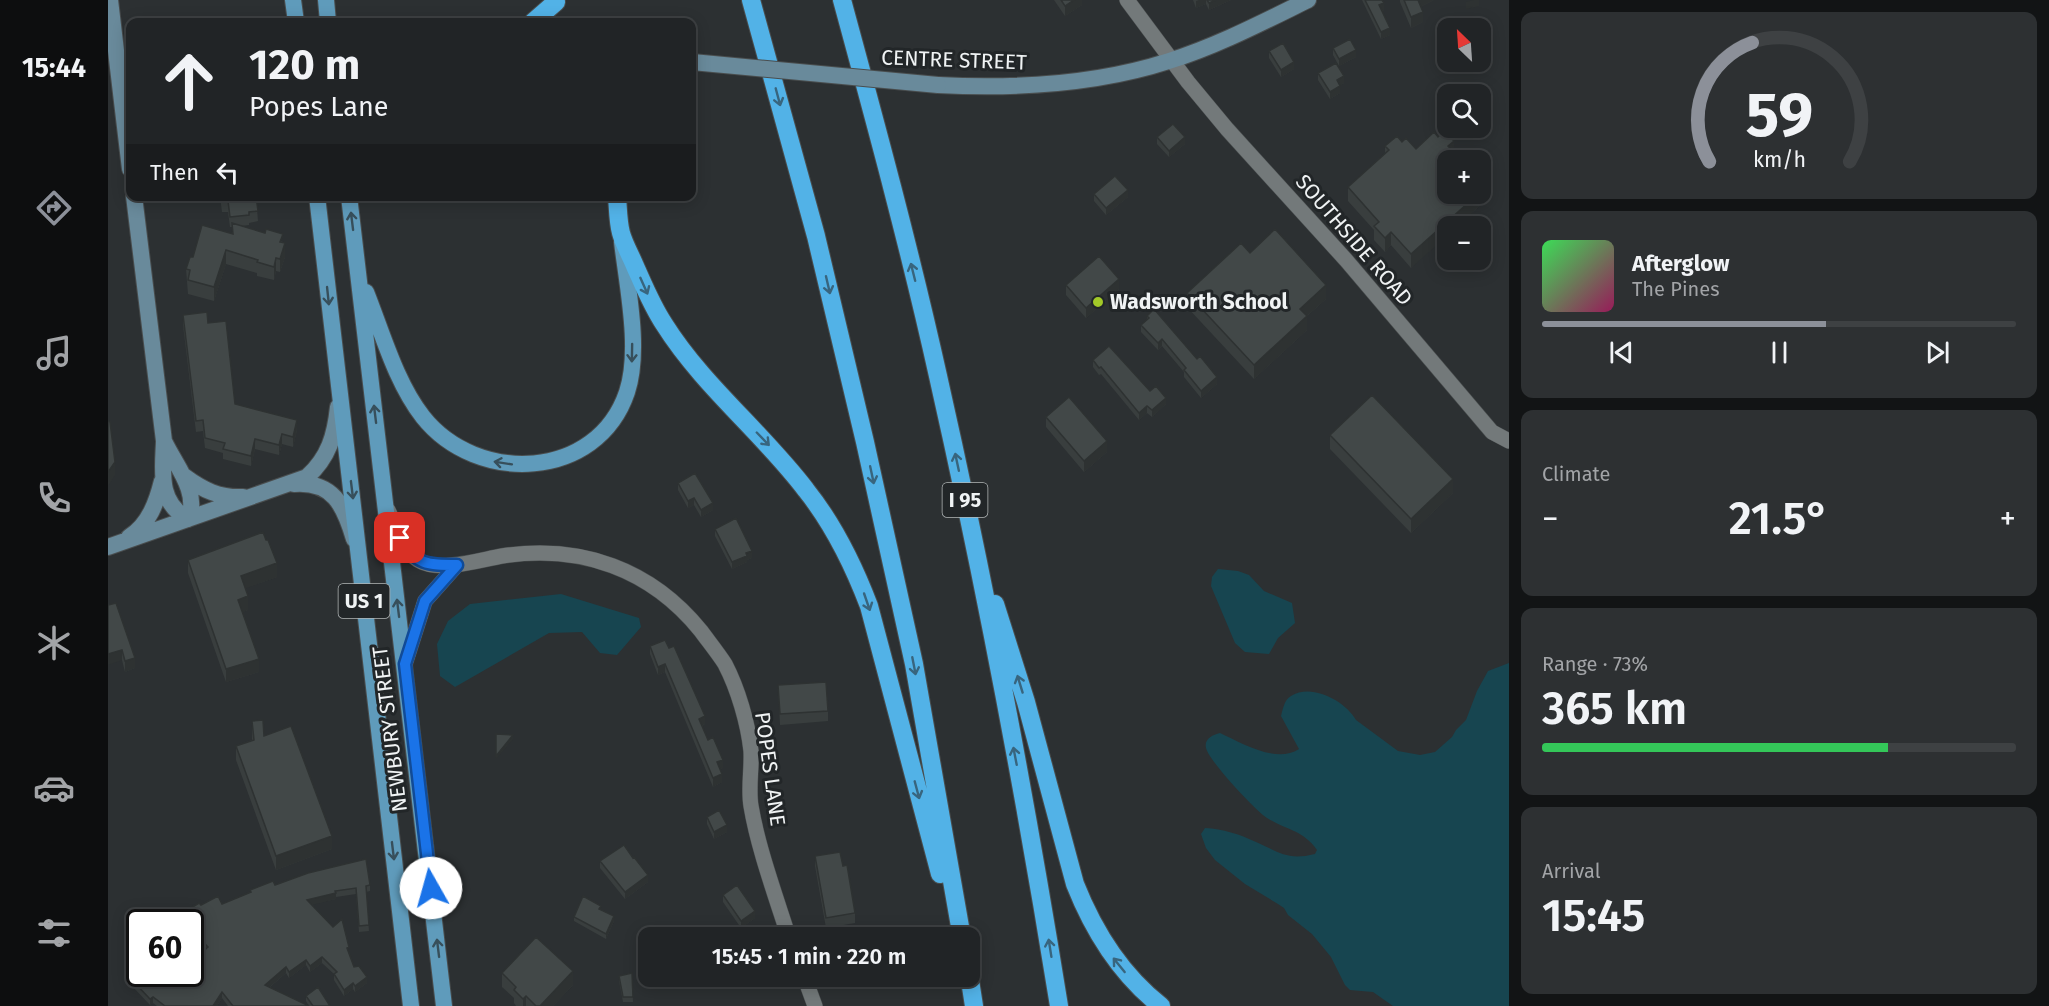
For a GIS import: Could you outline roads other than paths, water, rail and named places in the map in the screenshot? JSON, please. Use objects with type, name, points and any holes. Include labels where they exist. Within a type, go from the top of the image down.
[{"type":"highway","points":[[751,0],[816,236],[865,442],[914,664],[958,927]]},
{"type":"highway","name":"I 95","points":[[842,0],[938,374],[973,540],[1039,883],[1059,1006]]},
{"type":"highway","points":[[537,18],[556,1]]},
{"type":"highway","points":[[552,18],[556,1]]},
{"type":"highway","points":[[618,201],[621,232],[647,293],[664,324],[715,389],[766,442],[806,489],[827,519],[856,572],[869,606],[957,927]]},
{"type":"highway","points":[[973,540],[1007,638],[1075,884],[1086,912],[1114,959],[1131,979],[1161,1006]]},
{"type":"highway","points":[[971,987],[974,1006]]},
{"type":"main road","points":[[110,0],[113,25],[126,81]]},
{"type":"main road","name":"CENTRE STREET","points":[[696,62],[938,85],[1015,87],[1047,85],[1141,70],[1172,61],[1308,0]]},
{"type":"main road","points":[[113,25],[126,46]]},
{"type":"main road","points":[[114,545],[135,534],[144,523],[158,496],[162,480],[164,441],[135,201]]},
{"type":"main road","name":"NEWBURY STREET","points":[[318,201],[411,1006]]},
{"type":"main road","name":"NEWBURY STREET","points":[[350,201],[444,1006]]},
{"type":"main road","points":[[358,272],[394,363],[409,395],[423,417],[440,434],[457,446],[479,456],[497,463],[531,465],[562,457],[595,439],[610,425],[627,391],[632,371],[633,345],[621,232]]},
{"type":"main road","points":[[114,545],[307,477],[324,458],[331,445],[340,396]]},
{"type":"main road","points":[[164,441],[189,489],[192,511],[188,519]]},
{"type":"main road","points":[[183,476],[209,492],[225,497],[258,495]]},
{"type":"main road","points":[[162,480],[173,505],[179,514],[188,519]]},
{"type":"main road","points":[[287,484],[318,485],[335,496],[350,525],[360,560]]},
{"type":"street","name":"SOUTHSIDE ROAD","points":[[1127,0],[1172,61],[1227,129],[1346,260],[1492,432],[1509,441]]},
{"type":"street","name":"POPES LANE","points":[[386,504],[400,538],[409,553],[419,561],[457,565],[529,553],[577,556],[620,568],[639,577],[663,591],[685,612],[725,664],[746,724],[751,751],[751,805],[786,927]]},
{"type":"street","points":[[405,664],[425,601],[457,565]]},
{"type":"street","points":[[808,987],[815,1006]]},
{"type":"place","name":"Wadsworth School","points":[[1098,302]]}]
